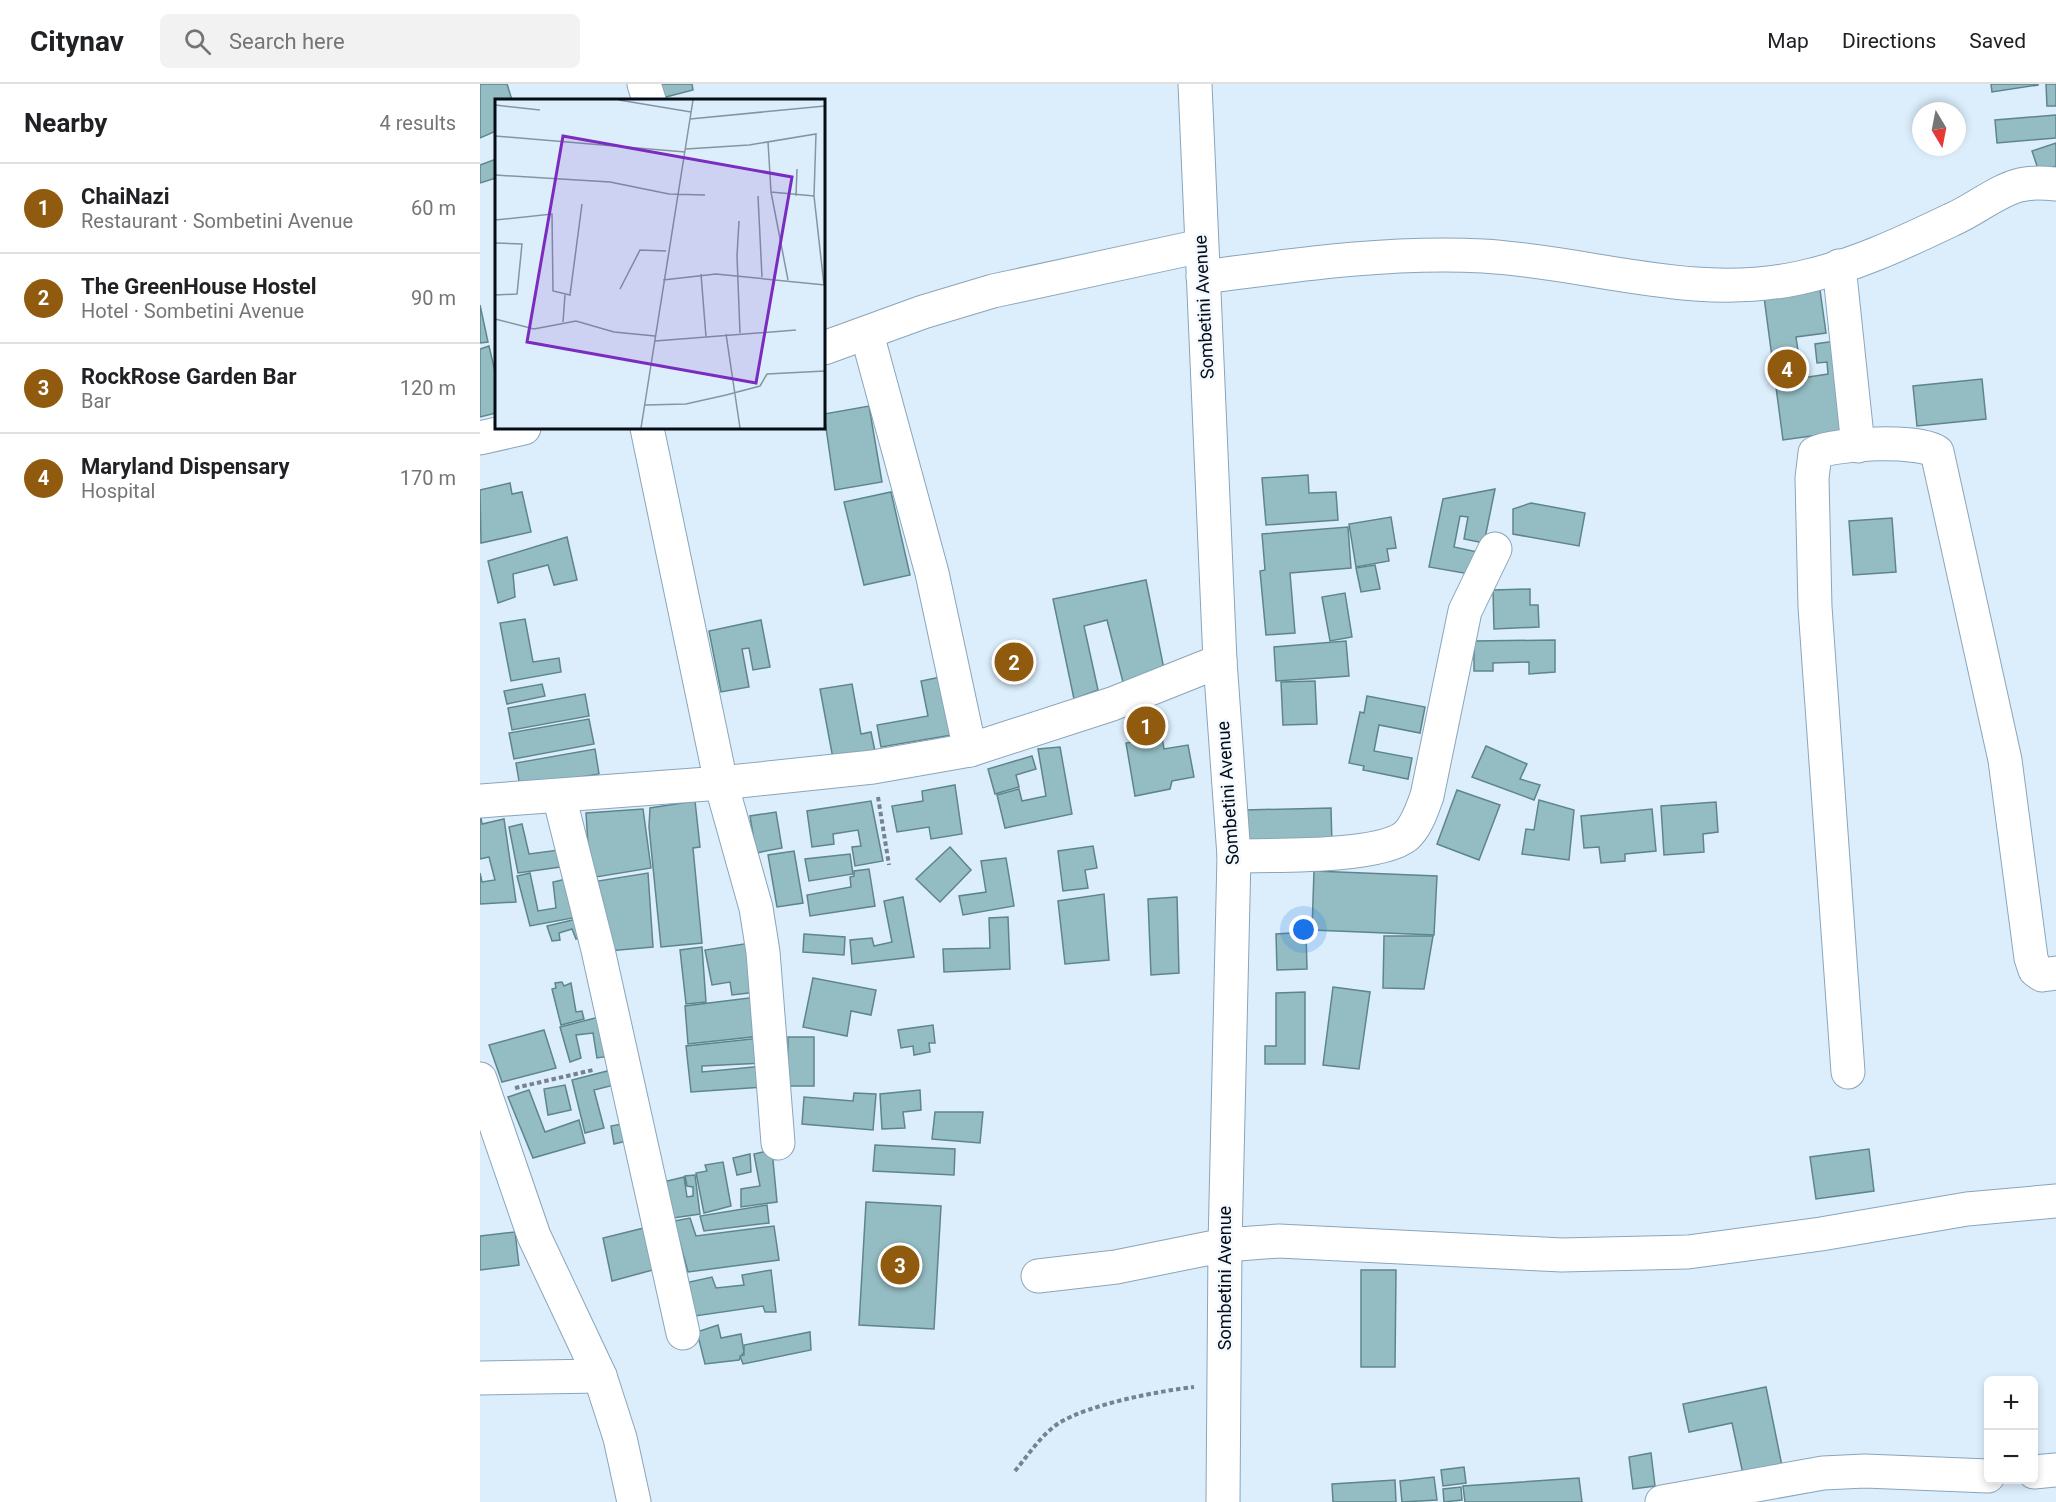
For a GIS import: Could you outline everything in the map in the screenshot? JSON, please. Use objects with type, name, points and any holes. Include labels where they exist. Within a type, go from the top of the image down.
[{"type":"street","points":[[644,84],[649,99]]},
{"type":"street","name":"Sombetini Avenue","points":[[1196,84],[1220,661],[1234,856],[1225,1245],[1223,1502]]},
{"type":"street","points":[[825,348],[923,312],[993,291],[1202,261],[1267,268],[1406,257],[1504,258],[1688,285],[1751,284],[1798,278],[1839,266],[1941,225],[2020,184],[2056,184]]},
{"type":"street","points":[[1839,266],[1858,446]]},
{"type":"street","points":[[867,334],[932,573],[970,750]]},
{"type":"street","points":[[480,438],[520,429]]},
{"type":"street","points":[[647,429],[721,783],[756,908],[763,952],[778,1143]]},
{"type":"street","points":[[1848,1072],[1815,607],[1812,478],[1815,453],[1839,445],[1927,446],[1936,452],[1941,461],[2005,760],[2031,958],[2035,970],[2042,975],[2056,973]]},
{"type":"street","points":[[1234,856],[1358,850],[1391,845],[1407,835],[1417,822],[1427,796],[1465,611],[1495,549]]},
{"type":"street","points":[[480,801],[721,783],[873,767],[970,750],[1112,704],[1220,661]]},
{"type":"street","points":[[559,796],[598,950],[683,1333]]},
{"type":"street","points":[[480,1079],[534,1236],[600,1376],[620,1438],[634,1502]]},
{"type":"street","points":[[1038,1276],[1116,1267],[1225,1245],[1279,1241],[1562,1255],[1688,1252],[1821,1234],[1967,1209],[2056,1201]]},
{"type":"street","points":[[480,1378],[600,1376]]},
{"type":"street","points":[[2038,1472],[2056,1470]]},
{"type":"street","points":[[1662,1502],[1823,1473],[1865,1471],[1984,1476]]},
{"type":"path","points":[[873,767],[889,865]]},
{"type":"path","points":[[518,1087],[623,1063]]},
{"type":"path","points":[[1015,1471],[1042,1438],[1060,1423],[1105,1406],[1164,1391],[1225,1383]]},
{"type":"building","points":[[480,84],[507,84],[512,99],[495,99],[495,131],[480,138]]},
{"type":"building","points":[[654,84],[692,84],[693,90],[658,99]]},
{"type":"building","points":[[1991,84],[2038,84],[2038,85],[1992,92]]},
{"type":"building","points":[[2046,84],[2056,84],[2056,106],[2047,106]]},
{"type":"building","points":[[2056,115],[2056,138],[1997,143],[1995,120]]},
{"type":"building","points":[[2056,143],[2056,166],[2039,172],[2032,151]]},
{"type":"building","points":[[495,159],[495,178],[480,183],[480,165]]},
{"type":"building","points":[[1820,290],[1826,333],[1796,337],[1802,378],[1828,374],[1827,362],[1817,363],[1815,344],[1835,341],[1847,431],[1783,440],[1764,297]]},
{"type":"building","points":[[480,305],[488,342],[480,343]]},
{"type":"building","points":[[489,346],[495,372],[495,413],[480,417],[480,349]]},
{"type":"building","points":[[1982,379],[1986,419],[1917,426],[1913,386]]},
{"type":"building","points":[[869,406],[882,482],[835,490],[825,414]]},
{"type":"building","points":[[1308,475],[1309,493],[1336,492],[1338,520],[1266,525],[1262,478]]},
{"type":"building","points":[[510,483],[512,494],[522,492],[531,532],[481,543],[480,490]]},
{"type":"building","points":[[1495,489],[1484,543],[1464,539],[1468,517],[1460,516],[1454,547],[1482,553],[1475,575],[1429,567],[1443,499]]},
{"type":"building","points":[[891,492],[910,575],[864,585],[844,502]]},
{"type":"building","points":[[1531,503],[1585,513],[1579,546],[1513,534],[1513,509]]},
{"type":"building","points":[[1391,517],[1396,548],[1387,549],[1389,561],[1356,567],[1349,524]]},
{"type":"building","points":[[1892,518],[1896,572],[1853,575],[1849,521]]},
{"type":"building","points":[[1348,527],[1351,568],[1290,573],[1295,633],[1266,635],[1260,571],[1265,570],[1262,534]]},
{"type":"building","points":[[567,537],[577,580],[554,585],[548,565],[513,574],[515,597],[498,603],[488,561]]},
{"type":"building","points":[[1375,565],[1380,589],[1361,592],[1356,568]]},
{"type":"building","points":[[1146,580],[1165,674],[1124,686],[1107,620],[1084,626],[1098,690],[1074,699],[1053,599]]},
{"type":"building","points":[[1530,589],[1530,605],[1538,605],[1539,627],[1494,629],[1493,590]]},
{"type":"building","points":[[1345,593],[1352,637],[1330,641],[1322,597]]},
{"type":"building","points":[[525,619],[533,662],[559,658],[561,672],[511,681],[500,623]]},
{"type":"building","points":[[761,620],[770,667],[753,670],[749,648],[742,649],[749,687],[721,692],[709,631]]},
{"type":"building","points":[[1555,640],[1555,672],[1529,674],[1529,662],[1493,663],[1493,671],[1474,671],[1474,641]]},
{"type":"building","points":[[1346,641],[1349,676],[1276,681],[1274,647]]},
{"type":"building","points":[[941,677],[952,735],[881,747],[877,725],[928,716],[921,681]]},
{"type":"building","points":[[1315,681],[1317,724],[1283,725],[1281,682]]},
{"type":"building","points":[[542,684],[545,696],[507,704],[504,691]]},
{"type":"building","points":[[852,684],[861,734],[871,732],[876,756],[834,764],[820,689]]},
{"type":"building","points":[[585,694],[589,716],[512,730],[508,708]]},
{"type":"building","points":[[1367,696],[1425,707],[1420,733],[1379,725],[1374,751],[1412,758],[1408,779],[1363,770],[1364,766],[1349,763],[1360,712],[1364,713]]},
{"type":"building","points":[[1147,708],[1148,715],[1159,713],[1163,732],[1132,738],[1129,719],[1133,719],[1132,711]]},
{"type":"building","points":[[589,719],[594,744],[514,759],[509,733]]},
{"type":"building","points":[[1162,737],[1164,749],[1188,745],[1194,777],[1172,781],[1170,789],[1135,796],[1126,743]]},
{"type":"building","points":[[1486,746],[1527,764],[1520,779],[1540,785],[1534,800],[1472,777]]},
{"type":"building","points":[[1060,747],[1072,814],[1005,828],[997,795],[1019,789],[1022,801],[1046,796],[1038,749]]},
{"type":"building","points":[[595,749],[599,774],[520,787],[516,763]]},
{"type":"building","points":[[1032,756],[1036,769],[1016,775],[1019,787],[995,794],[988,769]]},
{"type":"building","points":[[955,785],[962,834],[931,839],[929,827],[897,832],[892,806],[923,801],[922,791]]},
{"type":"building","points":[[1457,790],[1500,805],[1479,860],[1437,844]]},
{"type":"building","points":[[1539,800],[1574,810],[1569,860],[1522,854],[1526,829],[1534,830]]},
{"type":"building","points":[[695,801],[700,847],[693,848],[702,943],[661,947],[649,827],[650,808]]},
{"type":"building","points":[[871,801],[883,861],[855,866],[852,847],[861,846],[858,830],[833,834],[834,844],[812,847],[807,811]]},
{"type":"building","points":[[1716,802],[1718,832],[1703,834],[1704,852],[1664,855],[1661,806]]},
{"type":"building","points":[[1331,808],[1332,846],[1245,848],[1245,810]]},
{"type":"building","points":[[643,809],[651,868],[590,878],[586,813]]},
{"type":"building","points":[[1652,809],[1656,851],[1625,854],[1625,861],[1601,863],[1599,847],[1584,848],[1581,816]]},
{"type":"building","points":[[480,811],[482,824],[504,819],[516,902],[480,904],[480,873],[482,882],[495,880],[489,857],[480,859]]},
{"type":"building","points":[[776,812],[782,848],[756,853],[750,816]]},
{"type":"building","points":[[522,824],[529,854],[559,850],[560,867],[518,873],[509,827]]},
{"type":"building","points":[[1093,846],[1097,868],[1085,870],[1088,888],[1063,891],[1058,851]]},
{"type":"building","points":[[950,847],[971,870],[940,902],[916,879]]},
{"type":"building","points":[[794,851],[803,903],[777,907],[768,855]]},
{"type":"building","points":[[850,854],[853,874],[809,881],[805,859]]},
{"type":"building","points":[[1006,858],[1014,906],[963,915],[959,896],[986,892],[981,861]]},
{"type":"building","points":[[869,869],[875,906],[810,916],[807,895],[851,887],[850,877],[854,876],[854,871]]},
{"type":"building","points":[[1314,871],[1437,876],[1434,935],[1312,930]]},
{"type":"building","points":[[530,873],[538,911],[556,908],[553,882],[571,878],[578,917],[530,926],[517,876]]},
{"type":"building","points":[[648,873],[653,947],[608,951],[598,881]]},
{"type":"building","points":[[1104,894],[1109,960],[1065,964],[1058,901]]},
{"type":"building","points":[[903,897],[914,957],[852,964],[850,940],[872,938],[874,946],[892,942],[884,901]]},
{"type":"building","points":[[1177,897],[1179,973],[1151,975],[1148,899]]},
{"type":"building","points":[[1008,917],[1010,969],[944,972],[943,949],[990,948],[989,918]]},
{"type":"building","points":[[577,919],[581,937],[576,939],[572,929],[559,933],[560,940],[552,941],[547,926]]},
{"type":"building","points":[[1306,932],[1307,969],[1277,970],[1276,934]]},
{"type":"building","points":[[804,934],[845,937],[844,955],[803,952]]},
{"type":"building","points":[[1384,936],[1433,936],[1424,989],[1383,988]]},
{"type":"building","points":[[750,943],[757,992],[732,995],[730,982],[712,985],[705,950]]},
{"type":"building","points":[[702,947],[706,1002],[686,1004],[680,950]]},
{"type":"building","points":[[813,978],[876,990],[871,1015],[851,1011],[847,1036],[803,1027]]},
{"type":"building","points":[[562,982],[564,986],[571,983],[576,1012],[582,1011],[584,1019],[561,1025],[552,989],[556,988],[555,983]]},
{"type":"building","points":[[1333,987],[1370,992],[1359,1069],[1323,1065]]},
{"type":"building","points":[[1305,992],[1305,1064],[1265,1064],[1265,1046],[1276,1046],[1276,993]]},
{"type":"building","points":[[757,997],[761,1036],[688,1044],[685,1006]]},
{"type":"building","points":[[603,1016],[610,1056],[597,1058],[593,1033],[576,1035],[581,1058],[570,1062],[560,1027]]},
{"type":"building","points":[[933,1025],[935,1043],[929,1043],[930,1052],[914,1055],[913,1046],[901,1048],[898,1030]]},
{"type":"building","points":[[544,1030],[556,1068],[502,1082],[489,1045]]},
{"type":"building","points":[[788,1037],[814,1037],[814,1086],[787,1086]]},
{"type":"building","points":[[761,1038],[764,1063],[702,1066],[702,1072],[764,1066],[765,1087],[691,1092],[686,1046]]},
{"type":"building","points":[[615,1069],[618,1084],[594,1090],[604,1128],[585,1133],[572,1080]]},
{"type":"building","points":[[565,1085],[571,1110],[548,1115],[544,1089]]},
{"type":"building","points":[[529,1090],[545,1132],[579,1120],[585,1143],[533,1158],[508,1097]]},
{"type":"building","points":[[920,1090],[921,1110],[903,1112],[905,1128],[882,1129],[880,1094]]},
{"type":"building","points":[[854,1093],[876,1094],[873,1130],[802,1124],[804,1097],[853,1101]]},
{"type":"building","points":[[935,1112],[983,1112],[980,1143],[932,1139]]},
{"type":"building","points":[[633,1122],[635,1139],[614,1144],[611,1126]]},
{"type":"building","points":[[875,1145],[955,1149],[954,1175],[873,1171]]},
{"type":"building","points":[[1869,1149],[1874,1191],[1816,1199],[1810,1157]]},
{"type":"building","points":[[772,1150],[777,1202],[741,1207],[741,1189],[760,1186],[754,1154]]},
{"type":"building","points":[[750,1154],[751,1172],[737,1175],[733,1158]]},
{"type":"building","points":[[723,1162],[731,1206],[704,1213],[696,1173],[707,1171],[705,1165]]},
{"type":"building","points":[[695,1175],[700,1214],[673,1218],[663,1182],[684,1177],[687,1197],[693,1196],[693,1187],[687,1186],[685,1176]]},
{"type":"building","points":[[866,1202],[941,1206],[934,1329],[859,1325]]},
{"type":"building","points":[[767,1205],[769,1223],[704,1231],[700,1216]]},
{"type":"building","points":[[690,1218],[696,1236],[774,1226],[779,1260],[688,1272],[674,1221]]},
{"type":"building","points":[[652,1226],[660,1268],[612,1281],[603,1238]]},
{"type":"building","points":[[515,1232],[519,1265],[480,1270],[480,1236]]},
{"type":"building","points":[[771,1270],[776,1312],[765,1312],[763,1306],[695,1316],[685,1283],[712,1277],[716,1288],[744,1285],[742,1275]]},
{"type":"building","points":[[1361,1270],[1396,1270],[1395,1367],[1361,1367]]},
{"type":"building","points":[[718,1325],[721,1338],[741,1334],[744,1352],[739,1360],[705,1364],[697,1332]]},
{"type":"building","points":[[810,1332],[811,1350],[743,1364],[740,1356],[744,1355],[744,1345]]},
{"type":"building","points":[[1766,1387],[1782,1466],[1743,1474],[1732,1423],[1689,1432],[1683,1404]]},
{"type":"building","points":[[1651,1453],[1655,1486],[1633,1489],[1629,1457]]},
{"type":"building","points":[[1464,1467],[1466,1483],[1443,1486],[1441,1470]]},
{"type":"building","points":[[1434,1477],[1437,1500],[1402,1502],[1400,1481]]},
{"type":"building","points":[[1579,1478],[1582,1502],[1465,1502],[1463,1486]]},
{"type":"building","points":[[1395,1480],[1396,1502],[1333,1502],[1332,1484]]},
{"type":"building","points":[[1461,1487],[1462,1500],[1444,1502],[1443,1489]]},
{"type":"place","name":"Maryland Dispensary","points":[[1787,369]]},
{"type":"place","name":"The GreenHouse Hostel","points":[[1014,662]]},
{"type":"place","name":"ChaiNazi","points":[[1146,726]]},
{"type":"place","name":"RockRose Garden Bar","points":[[900,1265]]}]
